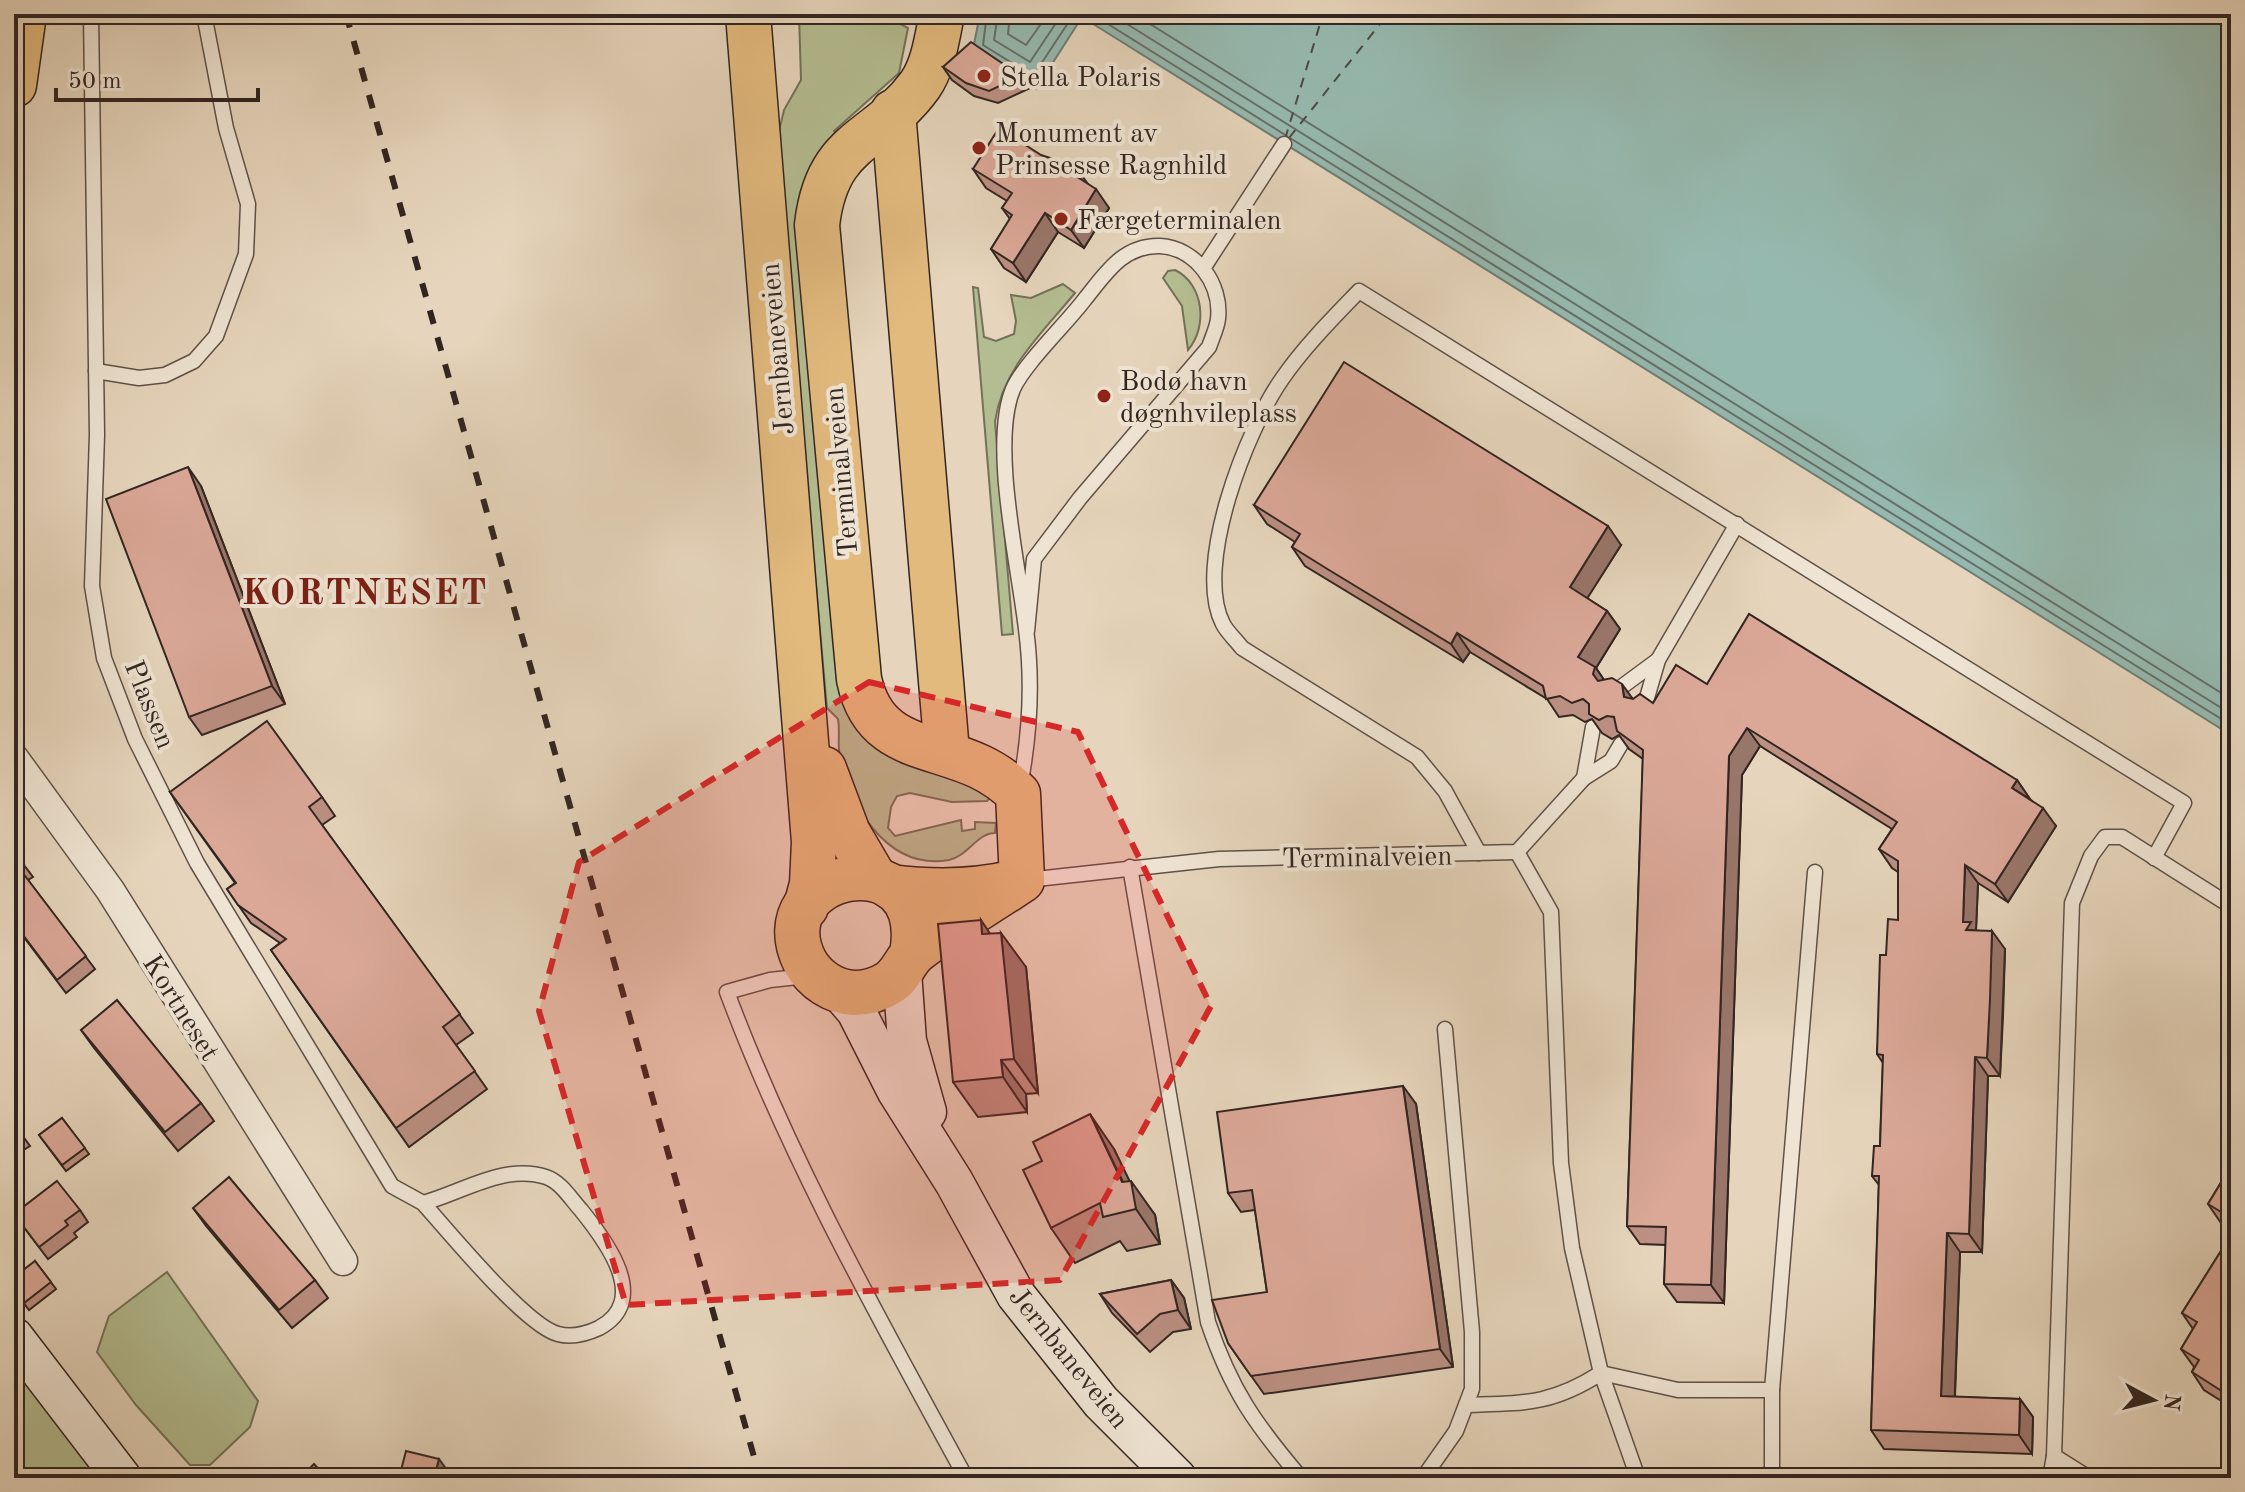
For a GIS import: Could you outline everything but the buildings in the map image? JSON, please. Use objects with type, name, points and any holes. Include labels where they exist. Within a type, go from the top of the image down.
[{"type":"highway","points":[[14,85],[24,14]]},
{"type":"highway","name":"Jernbaneveien","points":[[748,14],[804,685],[814,842],[812,884],[800,920],[800,950],[826,983]]},
{"type":"highway","name":"Terminalveien","points":[[942,14],[930,64],[922,82],[893,112],[840,157],[820,199],[817,225],[859,679],[870,716],[890,734],[991,770],[1018,794]]},
{"type":"highway","points":[[893,112],[947,752]]},
{"type":"highway","name":"Jernbaneveien","points":[[804,685],[835,804],[883,883],[905,901],[913,917],[915,936],[907,963]]},
{"type":"highway","points":[[1018,794],[1022,880]]},
{"type":"highway","points":[[806,907],[828,883],[859,876],[883,883]]},
{"type":"highway","name":"Terminalveien","points":[[883,883],[990,888],[1022,880]]},
{"type":"highway","name":"Terminalveien","points":[[907,963],[1022,880]]},
{"type":"highway","points":[[826,983],[866,993],[879,989],[907,963]]},
{"type":"street","name":"Kortneset","points":[[14,758],[110,890],[343,1261]]},
{"type":"street","name":"Jernbaneveien","points":[[907,963],[907,1041],[923,1099],[954,1182]]},
{"type":"street","name":"Jernbaneveien","points":[[826,983],[856,1011],[915,1123],[954,1182],[1016,1295],[1101,1402],[1177,1478]]},
{"type":"street","points":[[14,1337],[122,1478]]},
{"type":"lane","name":"Plassen","points":[[91,14],[96,371],[92,586],[104,658],[135,739],[197,863],[392,1186],[423,1203],[528,1315],[557,1334],[585,1335],[609,1322],[623,1301],[621,1271],[605,1240],[563,1189],[546,1177],[514,1175],[490,1180],[423,1203]]},
{"type":"lane","points":[[96,371],[139,378],[165,375],[194,361],[216,336],[246,254],[248,204],[226,128],[204,14]]},
{"type":"lane","points":[[1204,267],[1284,144]]},
{"type":"lane","points":[[1018,794],[1030,732],[1027,631],[1014,547],[1003,422],[1014,386],[1114,261],[1139,248],[1173,248],[1204,267],[1215,289],[1218,319],[1209,347],[1080,498],[1034,559],[1027,631]]},
{"type":"lane","points":[[1479,853],[1445,791],[1417,757],[1242,648],[1222,623],[1214,582],[1217,532],[1242,460],[1281,380],[1359,291],[2184,803],[2154,858]]},
{"type":"lane","points":[[1644,708],[1658,660],[1737,524]]},
{"type":"lane","points":[[1616,691],[1658,660]]},
{"type":"lane","points":[[1584,778],[1593,727]]},
{"type":"lane","points":[[1621,744],[1611,761],[1584,778],[1517,852],[1551,912],[1561,1163],[1572,1248],[1601,1373],[1638,1478]]},
{"type":"lane","points":[[2050,1478],[2054,1456],[2072,903],[2091,856],[2105,837],[2122,837],[2231,906]]},
{"type":"lane","name":"Terminalveien","points":[[1022,880],[1219,859],[1517,852]]},
{"type":"lane","points":[[1130,867],[1208,1322],[1226,1375],[1261,1431],[1301,1478]]},
{"type":"lane","points":[[1772,1478],[1772,1390],[1815,872]]},
{"type":"lane","points":[[826,983],[770,980],[727,992],[751,1059],[793,1151],[966,1478]]},
{"type":"lane","points":[[1423,1478],[1456,1431],[1472,1389],[1472,1332],[1445,1029]]},
{"type":"lane","points":[[1466,1405],[1534,1403],[1570,1393],[1601,1373],[1678,1390],[1772,1390]]},
{"type":"lane","points":[[2054,1456],[2089,1478]]},
{"type":"highlighted area","points":[[869,682],[1078,732],[1211,1006],[1060,1280],[626,1305],[539,1011],[579,862]]},
{"type":"green space","points":[[799,14],[882,14],[908,28],[899,73],[834,131],[838,135],[825,150],[846,702],[919,762],[991,796],[987,801],[952,802],[910,793],[897,796],[891,807],[888,828],[895,836],[961,820],[962,831],[975,829],[975,822],[996,823],[995,833],[983,837],[949,860],[927,861],[906,855],[873,829],[861,811],[843,770],[838,719],[827,708],[778,166],[778,135],[784,110],[801,80]]},
{"type":"green space","points":[[1175,270],[1192,285],[1200,307],[1198,330],[1188,350],[1182,306],[1163,278],[1168,271]]},
{"type":"green space","points":[[1063,284],[1075,293],[1015,368],[999,403],[995,422],[1013,634],[1002,635],[973,287],[978,288],[984,337],[996,341],[1014,334],[1016,321],[1011,295],[1031,298]]},
{"type":"green space","points":[[167,1272],[258,1401],[250,1427],[210,1465],[190,1465],[136,1405],[97,1352],[109,1316]]},
{"type":"green space","points":[[14,1360],[105,1478],[14,1478]]},
{"type":"water","points":[[980,14],[2231,14],[2231,735],[1082,17],[1036,89],[973,49]]},
{"type":"ferry route","points":[[1285,139],[1323,14]]},
{"type":"ferry route","points":[[1289,138],[1388,14]]},
{"type":"railway","points":[[346,14],[760,1478]]},
{"type":"place","name":"Stella Polaris","points":[[984,76]]},
{"type":"place","name":"Monument av Prinsesse Ragnhild","points":[[979,148]]},
{"type":"place","name":"Færgeterminalen","points":[[1061,219]]},
{"type":"place","name":"Bodø havn døgnhvileplass","points":[[1104,396]]},
{"type":"district","name":"KORTNESET","points":[[365,591]]}]
